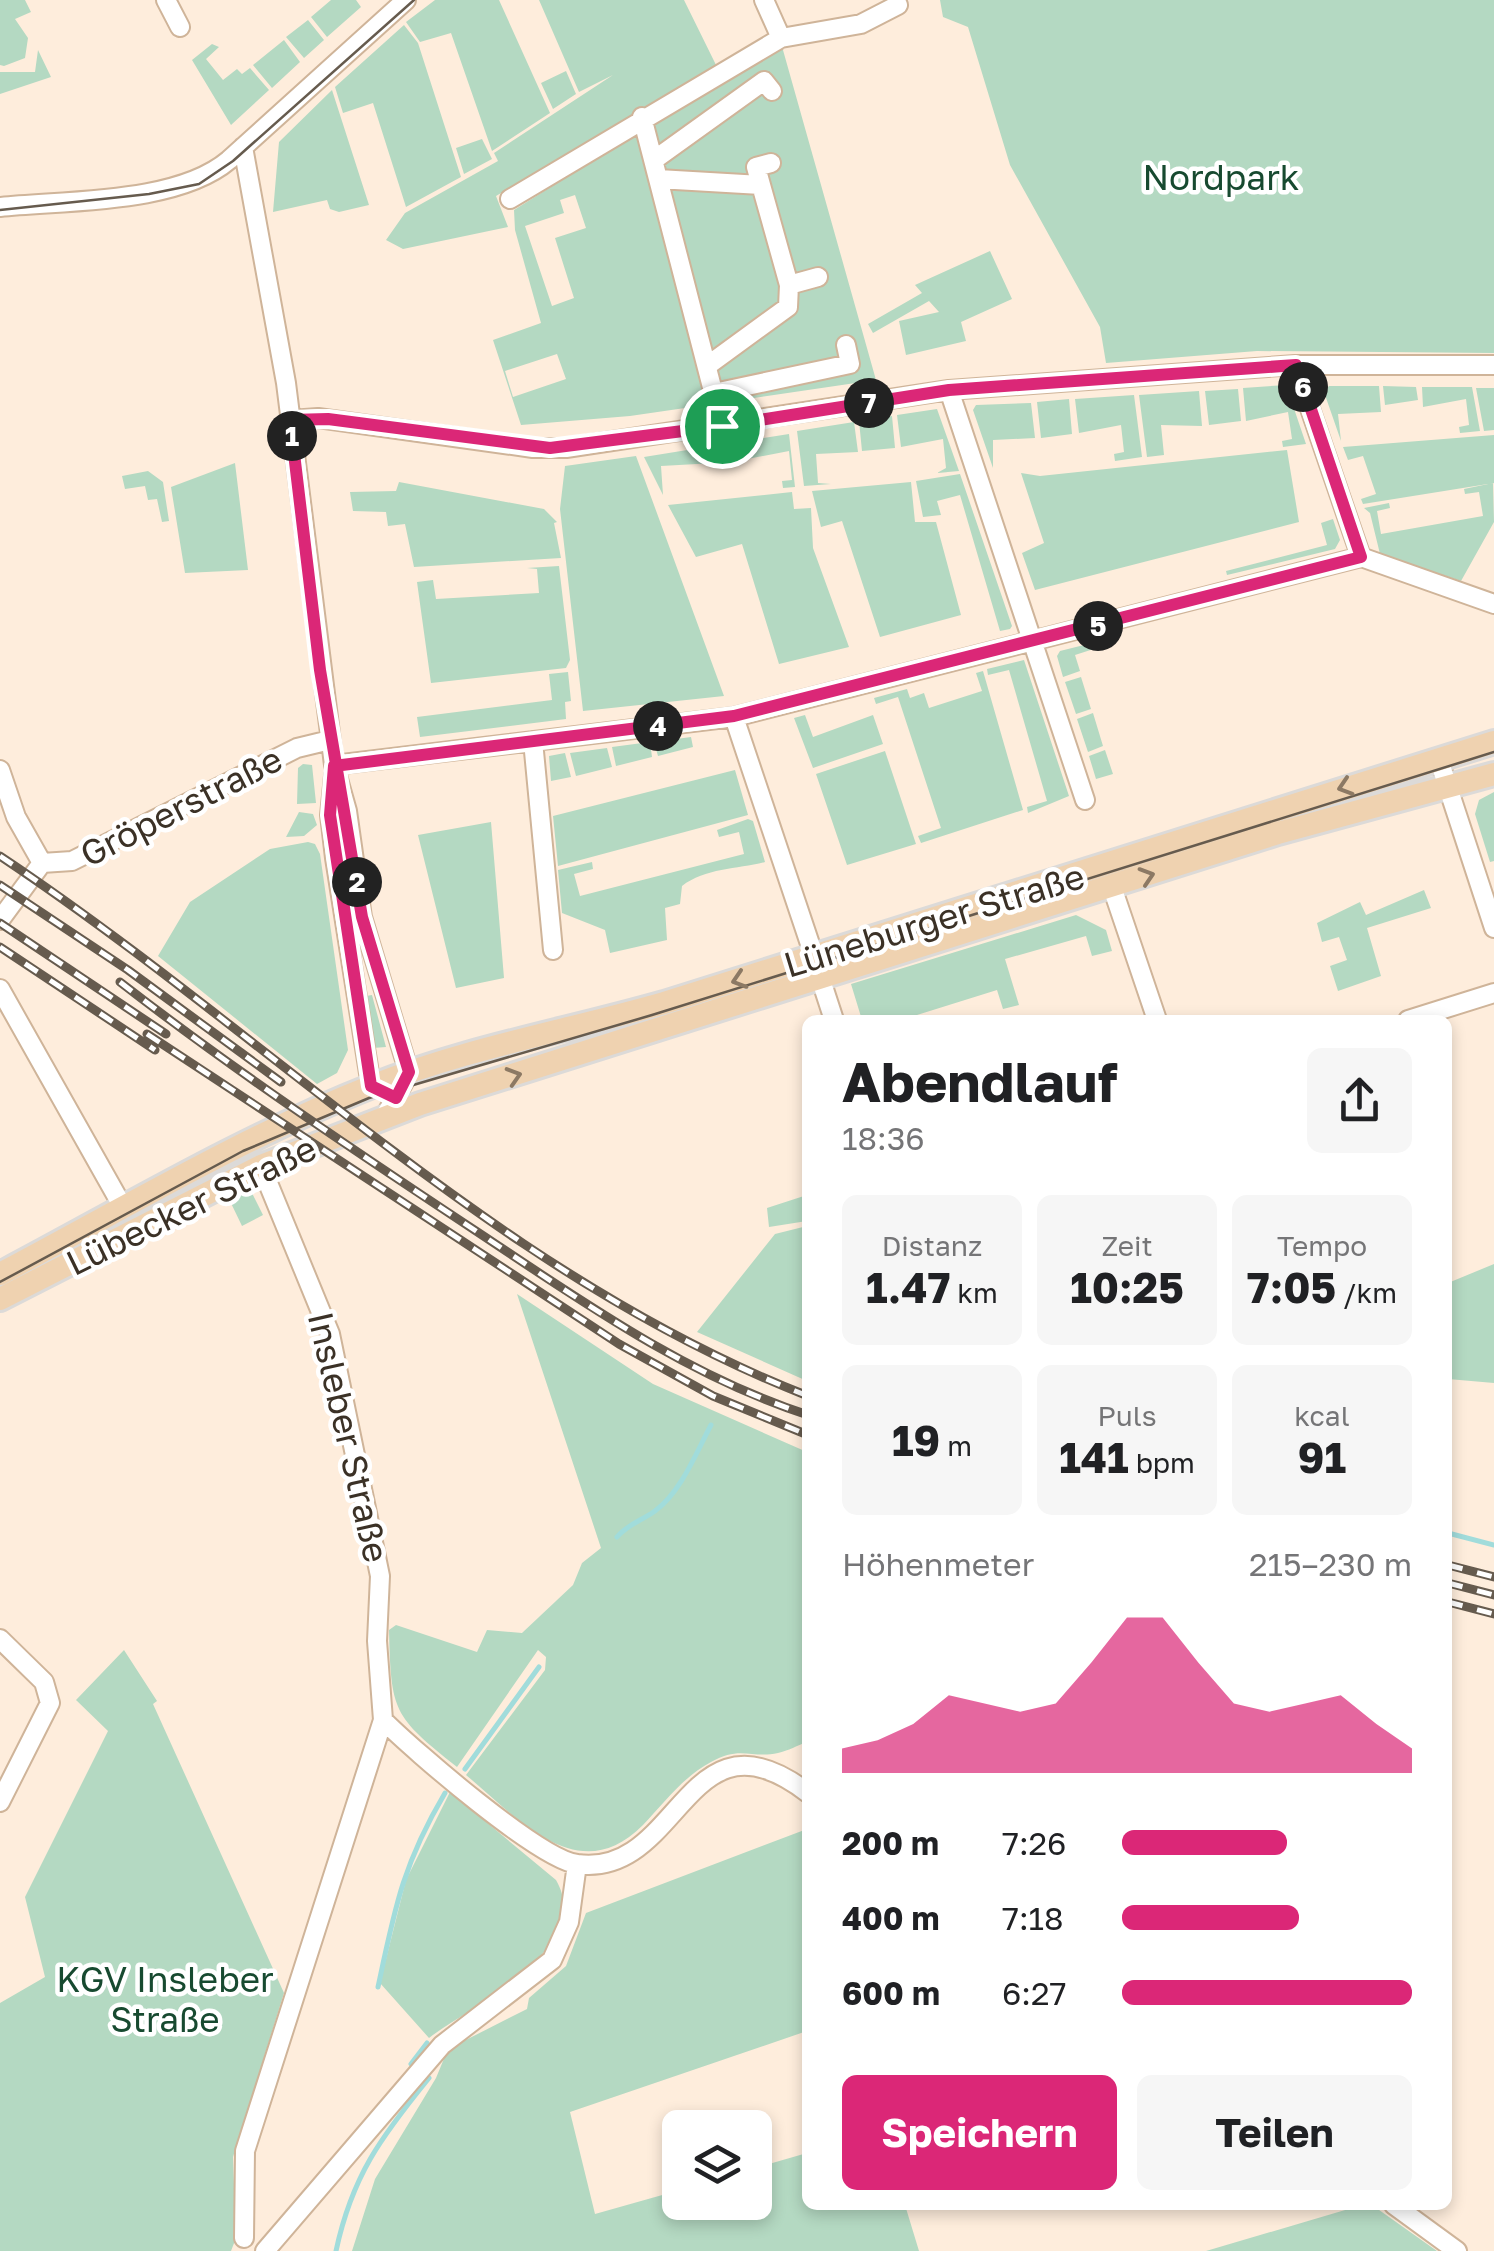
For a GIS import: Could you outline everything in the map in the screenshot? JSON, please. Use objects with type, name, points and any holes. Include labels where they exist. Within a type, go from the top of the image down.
[{"type":"main road","name":"Lüneburger Straße","points":[[390,1107],[420,1104],[626,1042],[817,967],[1494,742]]},
{"type":"main road","name":"Lüneburger Straße","points":[[371,1086],[570,1024],[817,967],[1112,887],[1494,774]]},
{"type":"main road","points":[[371,1086],[390,1107]]},
{"type":"main road","name":"Lübecker Straße","points":[[0,1274],[261,1135],[371,1086]]},
{"type":"main road","name":"Lübecker Straße","points":[[0,1299],[260,1166],[390,1107]]},
{"type":"street","points":[[166,0],[180,27]]},
{"type":"street","points":[[0,207],[182,186],[208,176],[406,0]]},
{"type":"street","points":[[764,0],[780,38]]},
{"type":"street","points":[[510,199],[780,38],[861,24],[898,5]]},
{"type":"street","points":[[656,170],[764,80],[772,91]]},
{"type":"street","points":[[642,117],[722,426]]},
{"type":"street","points":[[243,147],[290,420],[334,766],[347,811],[362,917],[409,1072],[390,1107]]},
{"type":"street","points":[[707,366],[788,308],[789,285],[756,167],[771,163]]},
{"type":"street","points":[[656,170],[761,185]]},
{"type":"street","points":[[789,285],[818,277]]},
{"type":"street","points":[[714,392],[850,364],[846,344]]},
{"type":"street","points":[[290,420],[328,419],[550,448],[949,390],[1296,365],[1494,365]]},
{"type":"street","points":[[1296,365],[1361,557]]},
{"type":"street","points":[[949,390],[1085,800]]},
{"type":"street","points":[[334,766],[734,716],[1361,557],[1494,604]]},
{"type":"street","points":[[734,716],[832,1015]]},
{"type":"street","name":"Gröperstraße","points":[[0,920],[42,863],[72,862],[297,748],[330,740]]},
{"type":"street","points":[[533,742],[553,950]]},
{"type":"street","points":[[1439,760],[1494,928]]},
{"type":"street","points":[[334,766],[332,829],[371,1086]]},
{"type":"street","points":[[0,770],[21,828],[42,863]]},
{"type":"street","points":[[1112,887],[1154,1015]]},
{"type":"street","points":[[0,989],[124,1209]]},
{"type":"street","points":[[1423,1015],[1494,992]]},
{"type":"street","name":"Insleber Straße","points":[[244,2238],[245,2151],[383,1720],[377,1633],[380,1576],[329,1327],[260,1166]]},
{"type":"street","points":[[0,1639],[44,1682],[50,1703],[0,1802]]},
{"type":"street","points":[[383,1720],[540,1848],[577,1864],[611,1862],[634,1850],[703,1781],[726,1769],[744,1765],[769,1768],[802,1790]]},
{"type":"street","points":[[266,2251],[442,2045],[552,1960],[569,1922],[577,1864]]},
{"type":"street","points":[[1401,2210],[1457,2251]]},
{"type":"green space","points":[[0,0],[25,0],[31,12],[15,19],[28,38],[25,58],[4,66],[0,65]]},
{"type":"green space","points":[[331,0],[356,0],[361,7],[327,37],[311,17]]},
{"type":"green space","points":[[435,0],[499,0],[550,113],[492,151],[451,33],[420,42],[406,22]]},
{"type":"green space","points":[[539,0],[684,0],[717,67],[496,196],[508,227],[403,249],[386,240],[405,213],[498,161],[494,153],[613,75],[579,92]]},
{"type":"green space","name":"Nordpark","points":[[940,0],[1494,0],[1494,353],[1257,351],[1106,363],[1100,327],[1010,165],[968,27],[943,17]]},
{"type":"green space","points":[[308,20],[324,40],[304,58],[286,37]]},
{"type":"green space","points":[[404,25],[418,43],[461,177],[406,207],[373,103],[343,113],[335,87]]},
{"type":"green space","points":[[284,40],[300,62],[272,88],[253,65]]},
{"type":"green space","points":[[781,43],[876,380],[630,416],[521,425],[493,340],[541,323],[515,230],[514,210]],"holes":[[[575,195],[586,228],[555,238],[574,298],[552,306],[525,226],[564,213],[560,200]],[[557,354],[566,379],[513,397],[505,371]]]},
{"type":"green space","points":[[212,44],[219,47],[206,59],[223,80],[237,69],[242,74],[250,68],[269,90],[231,125],[192,60]]},
{"type":"green space","points":[[38,50],[51,77],[0,94],[0,72],[35,72]]},
{"type":"green space","points":[[566,71],[576,94],[553,109],[541,83]]},
{"type":"green space","points":[[332,90],[369,205],[339,212],[330,209],[327,200],[273,212],[279,142]]},
{"type":"green space","points":[[482,139],[492,159],[464,174],[456,148]]},
{"type":"green space","points":[[990,251],[1012,299],[961,322],[966,341],[906,355],[899,321],[939,312],[929,301],[873,333],[868,324],[922,293],[915,285]]},
{"type":"green space","points":[[1286,385],[1306,444],[1283,447],[1282,441],[1292,439],[1288,412],[1246,421],[1243,388]]},
{"type":"green space","points":[[1329,386],[1379,386],[1381,412],[1338,414],[1341,441],[1324,392]]},
{"type":"green space","points":[[1383,386],[1416,387],[1418,400],[1385,405]]},
{"type":"green space","points":[[1422,387],[1472,387],[1480,431],[1460,433],[1459,427],[1469,425],[1466,399],[1423,407]]},
{"type":"green space","points":[[1476,388],[1494,388],[1494,430],[1484,431]]},
{"type":"green space","points":[[1238,389],[1241,421],[1209,425],[1205,391]]},
{"type":"green space","points":[[1199,391],[1202,426],[1161,425],[1164,455],[1147,457],[1139,395]]},
{"type":"green space","points":[[1134,395],[1142,457],[1115,461],[1114,454],[1124,452],[1121,425],[1079,433],[1075,399]]},
{"type":"green space","points":[[1069,399],[1072,434],[1041,438],[1037,402]]},
{"type":"green space","points":[[1031,403],[1035,438],[993,440],[993,468],[973,410],[976,405]]},
{"type":"green space","points":[[937,409],[959,471],[937,473],[946,468],[943,439],[901,447],[897,415]]},
{"type":"green space","points":[[892,416],[895,448],[862,451],[859,421]]},
{"type":"green space","points":[[854,422],[858,452],[816,454],[818,483],[831,484],[804,486],[797,431]]},
{"type":"green space","points":[[789,434],[795,487],[783,488],[782,481],[792,480],[789,451],[747,459],[745,441]]},
{"type":"green space","points":[[1494,435],[1494,483],[1363,504],[1361,499],[1376,494],[1363,456],[1348,460],[1343,447]]},
{"type":"green space","points":[[730,441],[738,444],[738,460],[730,463],[722,460],[719,452],[722,444]]},
{"type":"green space","points":[[712,446],[715,463],[661,466],[663,495],[644,457]]},
{"type":"green space","points":[[1287,450],[1299,522],[1035,590],[1022,553],[1044,543],[1021,473],[1040,476]]},
{"type":"green space","points":[[636,456],[724,696],[583,711],[560,509],[565,466]]},
{"type":"green space","points":[[235,463],[248,570],[185,573],[171,487]]},
{"type":"green space","points":[[148,471],[163,482],[169,521],[162,522],[157,499],[148,500],[145,486],[125,489],[122,476]]},
{"type":"green space","points":[[960,474],[1010,629],[1000,631],[960,495],[937,501],[941,515],[923,517],[916,481]]},
{"type":"green space","points":[[399,482],[544,509],[557,522],[554,523],[561,558],[414,567],[405,524],[388,526],[386,512],[353,511],[350,492],[396,491]]},
{"type":"green space","points":[[911,482],[915,522],[936,522],[961,615],[880,637],[842,521],[821,527],[812,491]]},
{"type":"green space","points":[[1493,483],[1494,522],[1461,581],[1380,554],[1370,513],[1364,508],[1389,503],[1390,508],[1377,511],[1381,534],[1483,516],[1479,492],[1465,494],[1464,489]]},
{"type":"green space","points":[[792,492],[794,509],[811,508],[813,548],[849,647],[779,664],[742,544],[696,557],[668,505]]},
{"type":"green space","points":[[1333,519],[1340,540],[1335,549],[1227,575],[1226,571],[1327,545],[1321,523]]},
{"type":"green space","points":[[559,566],[570,660],[566,668],[431,683],[417,582],[433,580],[436,599],[539,593],[537,569],[527,568]]},
{"type":"green space","points":[[1104,640],[1106,645],[1075,655],[1080,671],[1063,677],[1057,656],[1060,651]]},
{"type":"green space","points":[[1024,660],[1069,796],[1028,813],[1027,807],[1047,801],[1009,670],[988,675],[987,669]]},
{"type":"green space","points":[[983,671],[1023,810],[921,843],[918,836],[941,828],[898,697],[876,704],[874,698],[907,689],[910,698],[924,693],[929,708],[982,691],[976,673]]},
{"type":"green space","points":[[568,672],[571,701],[565,702],[566,719],[420,737],[417,717],[552,700],[549,674]]},
{"type":"green space","points":[[1081,677],[1091,709],[1076,714],[1065,682]]},
{"type":"green space","points":[[1093,713],[1103,746],[1088,752],[1077,719]]},
{"type":"green space","points":[[805,715],[813,737],[873,715],[883,744],[813,768],[794,718]]},
{"type":"green space","points":[[691,737],[693,747],[658,756],[654,742]]},
{"type":"green space","points":[[650,742],[652,757],[616,766],[612,747]]},
{"type":"green space","points":[[607,748],[612,767],[576,776],[570,753]]},
{"type":"green space","points":[[1105,750],[1113,774],[1096,779],[1089,756]]},
{"type":"green space","points":[[885,751],[916,844],[847,865],[816,774]]},
{"type":"green space","points":[[565,753],[571,777],[551,781],[549,756]]},
{"type":"green space","points":[[312,765],[316,803],[297,804],[298,768]]},
{"type":"green space","points":[[735,770],[748,815],[558,866],[553,816]]},
{"type":"green space","points":[[1494,792],[1494,861],[1490,862],[1475,814],[1479,800]]},
{"type":"green space","points":[[299,812],[313,814],[317,825],[304,836],[286,837]]},
{"type":"green space","points":[[748,819],[753,821],[765,862],[711,872],[682,886],[680,904],[665,908],[667,940],[610,953],[605,930],[562,913],[558,870],[592,862],[593,869],[574,874],[580,896],[744,854],[739,832],[719,837],[717,830]]},
{"type":"green space","points":[[491,822],[504,978],[456,988],[418,835]]},
{"type":"green space","points":[[315,844],[320,854],[348,1050],[337,1073],[317,1084],[158,956],[190,902],[270,849]]},
{"type":"green space","points":[[1424,890],[1431,908],[1367,928],[1381,976],[1338,991],[1330,966],[1347,960],[1339,937],[1322,942],[1317,923],[1360,902],[1366,915]]},
{"type":"green space","points":[[1076,915],[1106,930],[1112,951],[1092,956],[1086,936],[1005,959],[1019,1005],[1003,1009],[997,990],[917,1015],[860,1015],[851,984]]},
{"type":"green space","points":[[372,995],[386,1047],[373,1048],[366,996]]},
{"type":"green space","points":[[250,1189],[263,1215],[242,1226],[229,1199]]},
{"type":"green space","points":[[802,1197],[802,1222],[769,1227],[767,1208]]},
{"type":"green space","points":[[802,1227],[802,1379],[697,1332],[775,1234]]},
{"type":"green space","points":[[1494,1264],[1494,1383],[1452,1379],[1452,1281]]},
{"type":"green space","points":[[517,1294],[653,1384],[802,1450],[802,1744],[778,1753],[730,1754],[711,1762],[683,1782],[643,1825],[619,1844],[595,1851],[572,1849],[549,1840],[527,1827],[466,1775],[545,1670],[546,1657],[538,1650],[457,1767],[420,1736],[400,1710],[391,1679],[389,1630],[396,1625],[477,1652],[487,1630],[522,1633],[573,1585],[582,1563],[601,1548]]},
{"type":"green space","name":"KGV Insleber Straße","points":[[124,1650],[157,1701],[153,1704],[284,1993],[233,2157],[236,2238],[231,2251],[0,2251],[0,2003],[45,1977],[25,1897],[108,1731],[76,1700]]},
{"type":"green space","points":[[450,1792],[556,1880],[564,1905],[559,1929],[523,1973],[429,2038],[380,1983],[406,1880]]},
{"type":"green space","points":[[802,1831],[802,2033],[570,2112],[595,2214],[662,2195],[662,2220],[772,2220],[772,2163],[802,2154],[802,2210],[907,2210],[919,2251],[352,2251],[375,2179],[436,2078],[448,2049],[527,2009],[529,1998],[566,1966],[586,1913]]},
{"type":"green space","points":[[1345,2210],[1379,2210],[1437,2251],[1206,2251]]},
{"type":"waterway","points":[[617,1537],[655,1511],[673,1493],[711,1425]]},
{"type":"waterway","points":[[1452,1534],[1494,1545]]},
{"type":"waterway","points":[[465,1769],[539,1667]]},
{"type":"waterway","points":[[378,1987],[402,1887],[419,1842],[445,1793]]},
{"type":"waterway","points":[[411,2064],[427,2043]]},
{"type":"waterway","points":[[336,2251],[351,2201],[371,2158],[429,2078]]},
{"type":"tram line","points":[[0,210],[149,194],[199,184],[233,161],[414,0]]},
{"type":"tram line","points":[[0,1282],[243,1151],[369,1098],[652,1015],[1494,752]]},
{"type":"railway","points":[[0,856],[489,1220],[590,1287],[696,1346],[802,1393]]},
{"type":"railway","points":[[0,885],[128,970],[281,1082]]},
{"type":"railway","points":[[0,923],[166,1034]]},
{"type":"railway","points":[[0,947],[155,1050]]},
{"type":"railway","points":[[120,982],[296,1110],[595,1309],[720,1380],[802,1413]]},
{"type":"railway","points":[[147,1034],[619,1344],[713,1396],[802,1433]]},
{"type":"railway","points":[[1452,1566],[1494,1577]]},
{"type":"railway","points":[[1452,1584],[1494,1595]]},
{"type":"railway","points":[[1452,1603],[1494,1614]]},
{"type":"route","points":[[722,426],[566,448],[533,448],[328,419],[290,420],[334,766],[347,811],[367,940],[409,1072],[396,1098],[383,1093],[371,1086],[346,934],[330,815],[334,766],[734,716],[1361,557],[1296,365],[949,390],[722,426]]}]
